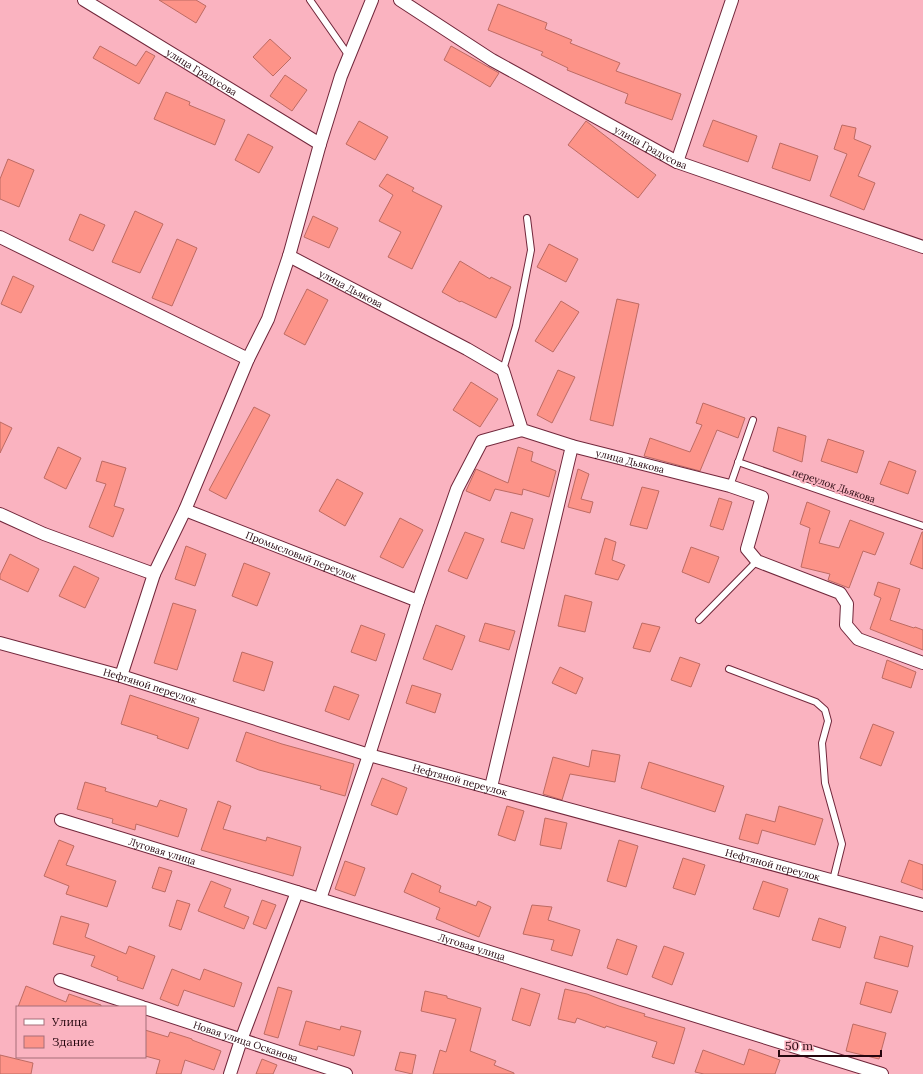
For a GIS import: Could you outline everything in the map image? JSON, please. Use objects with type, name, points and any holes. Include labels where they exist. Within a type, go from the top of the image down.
[{"type":"street","name":"улица Градусова","points":[[84,0],[320,144]]},
{"type":"street","points":[[121,676],[154,574],[185,510],[248,359],[268,319],[289,256],[320,144],[341,76],[372,0]]},
{"type":"street","name":"улица Градусова","points":[[400,0],[492,60],[677,162],[923,247]]},
{"type":"street","points":[[677,162],[732,0]]},
{"type":"street","points":[[0,237],[248,359]]},
{"type":"street","name":"улица Дьякова","points":[[289,256],[503,370]]},
{"type":"street","points":[[320,899],[369,755],[418,601],[457,489],[482,441],[522,430],[503,370]]},
{"type":"street","name":"улица Дьякова","points":[[522,430],[572,446],[730,486],[762,497],[747,550],[757,561]]},
{"type":"street","points":[[491,787],[572,446]]},
{"type":"street","name":"Промысловый переулок","points":[[185,510],[418,601]]},
{"type":"street","points":[[0,514],[44,534],[154,574]]},
{"type":"street","points":[[757,561],[840,593],[847,604],[846,625],[858,639],[923,663]]},
{"type":"street","name":"Нефтяной переулок","points":[[0,644],[121,676],[369,755],[923,905]]},
{"type":"street","name":"Луговая улица","points":[[61,820],[882,1074]]},
{"type":"street","points":[[230,1074],[241,1040],[297,892]]},
{"type":"street","points":[[60,980],[139,1006]]},
{"type":"street","name":"Новая улица Осканова","points":[[146,1008],[346,1074]]},
{"type":"lane","points":[[310,0],[349,56]]},
{"type":"lane","points":[[503,370],[516,326],[532,250],[527,218]]},
{"type":"lane","points":[[730,486],[753,420]]},
{"type":"lane","name":"переулок Дьякова","points":[[738,462],[923,526]]},
{"type":"lane","points":[[699,620],[757,561]]},
{"type":"lane","points":[[729,669],[816,702],[825,710],[828,721],[822,743],[825,783],[842,844],[833,880]]},
{"type":"building","points":[[159,0],[196,0],[206,6],[196,23]]},
{"type":"building","points":[[498,4],[547,23],[545,29],[572,40],[570,43],[620,63],[616,71],[681,94],[672,120],[625,103],[628,94],[567,70],[568,68],[541,55],[543,52],[488,30]]},
{"type":"building","points":[[270,39],[291,58],[273,76],[253,57]]},
{"type":"building","points":[[100,46],[136,66],[146,51],[155,56],[139,84],[93,58]]},
{"type":"building","points":[[451,46],[499,73],[490,87],[444,60]]},
{"type":"building","points":[[285,75],[307,90],[292,111],[270,96]]},
{"type":"building","points":[[166,92],[190,102],[189,105],[225,120],[215,145],[154,119]]},
{"type":"building","points":[[713,120],[757,136],[748,162],[703,146]]},
{"type":"building","points":[[359,121],[388,137],[375,160],[346,144]]},
{"type":"building","points":[[586,121],[656,175],[638,198],[568,145]]},
{"type":"building","points":[[842,125],[856,128],[854,139],[871,146],[858,176],[875,183],[864,210],[830,196],[847,154],[834,149]]},
{"type":"building","points":[[248,134],[273,147],[259,173],[235,160]]},
{"type":"building","points":[[780,143],[818,156],[810,181],[772,168]]},
{"type":"building","points":[[8,159],[34,170],[19,207],[0,199],[0,179]]},
{"type":"building","points":[[387,174],[414,188],[412,191],[442,206],[412,269],[388,257],[401,232],[379,221],[393,195],[379,186]]},
{"type":"building","points":[[135,211],[163,224],[140,273],[112,262]]},
{"type":"building","points":[[80,214],[105,225],[93,251],[69,240]]},
{"type":"building","points":[[313,216],[338,228],[329,248],[304,237]]},
{"type":"building","points":[[177,239],[197,248],[172,306],[152,298]]},
{"type":"building","points":[[549,244],[578,259],[566,282],[537,267]]},
{"type":"building","points":[[460,261],[490,279],[491,277],[511,287],[496,318],[461,301],[460,302],[442,292]]},
{"type":"building","points":[[13,276],[34,286],[21,313],[1,304]]},
{"type":"building","points":[[307,289],[328,300],[305,345],[284,334]]},
{"type":"building","points":[[617,299],[639,304],[613,426],[590,420]]},
{"type":"building","points":[[561,301],[579,312],[553,352],[535,341]]},
{"type":"building","points":[[558,370],[575,377],[552,423],[537,415]]},
{"type":"building","points":[[471,382],[498,399],[480,427],[453,410]]},
{"type":"building","points":[[703,403],[745,418],[738,438],[717,430],[700,471],[644,456],[650,438],[690,452],[702,425],[696,423]]},
{"type":"building","points":[[254,407],[270,415],[226,499],[209,490]]},
{"type":"building","points":[[0,422],[12,428],[0,453]]},
{"type":"building","points":[[778,427],[806,436],[802,462],[773,451]]},
{"type":"building","points":[[828,439],[864,451],[857,473],[821,461]]},
{"type":"building","points":[[58,447],[81,458],[66,489],[44,478]]},
{"type":"building","points":[[518,447],[533,452],[531,461],[556,471],[549,497],[523,489],[522,495],[495,489],[490,501],[466,491],[476,469],[508,483]]},
{"type":"building","points":[[102,461],[126,468],[114,506],[124,509],[113,537],[89,527],[106,484],[96,481]]},
{"type":"building","points":[[889,461],[916,471],[908,494],[880,484]]},
{"type":"building","points":[[578,469],[589,474],[581,499],[593,502],[590,513],[568,507]]},
{"type":"building","points":[[337,479],[363,493],[345,526],[319,511]]},
{"type":"building","points":[[642,487],[659,491],[647,529],[630,525]]},
{"type":"building","points":[[719,498],[732,502],[723,530],[710,526]]},
{"type":"building","points":[[807,502],[830,511],[819,543],[839,548],[850,520],[884,533],[875,555],[863,551],[849,588],[828,580],[830,574],[801,567],[810,528],[800,524]]},
{"type":"building","points":[[511,512],[533,519],[524,549],[501,542]]},
{"type":"building","points":[[400,518],[423,530],[403,568],[380,557]]},
{"type":"building","points":[[465,532],[484,539],[467,579],[448,571]]},
{"type":"building","points":[[923,532],[923,569],[910,564]]},
{"type":"building","points":[[605,538],[616,542],[612,560],[625,565],[618,580],[595,574]]},
{"type":"building","points":[[186,546],[206,554],[195,586],[175,579]]},
{"type":"building","points":[[691,547],[719,557],[709,583],[682,572]]},
{"type":"building","points":[[10,554],[39,569],[28,592],[0,579],[0,575]]},
{"type":"building","points":[[244,563],[270,573],[257,606],[232,596]]},
{"type":"building","points":[[74,566],[99,578],[85,608],[59,596]]},
{"type":"building","points":[[878,582],[900,589],[890,620],[923,630],[923,650],[870,629],[881,598],[874,595]]},
{"type":"building","points":[[565,595],[592,602],[585,632],[558,626]]},
{"type":"building","points":[[173,603],[196,610],[177,670],[154,663]]},
{"type":"building","points":[[485,623],[515,631],[509,650],[479,641]]},
{"type":"building","points":[[642,623],[660,627],[650,652],[633,648]]},
{"type":"building","points":[[361,625],[385,634],[376,661],[351,652]]},
{"type":"building","points":[[436,625],[465,636],[452,670],[423,659]]},
{"type":"building","points":[[242,652],[273,662],[264,691],[233,681]]},
{"type":"building","points":[[680,657],[700,664],[691,687],[671,680]]},
{"type":"building","points":[[887,660],[916,672],[911,688],[882,678]]},
{"type":"building","points":[[560,667],[583,678],[576,694],[552,683]]},
{"type":"building","points":[[412,685],[441,694],[435,713],[406,703]]},
{"type":"building","points":[[334,686],[359,695],[349,720],[325,711]]},
{"type":"building","points":[[130,695],[199,718],[188,749],[157,738],[158,736],[121,724]]},
{"type":"building","points":[[873,724],[894,732],[881,766],[860,758]]},
{"type":"building","points":[[246,732],[282,744],[354,764],[345,796],[320,789],[321,786],[259,770],[236,761]]},
{"type":"building","points":[[592,750],[620,755],[615,782],[570,774],[562,800],[543,794],[553,757],[589,767]]},
{"type":"building","points":[[649,762],[724,786],[715,812],[641,788]]},
{"type":"building","points":[[382,778],[407,788],[397,815],[371,805]]},
{"type":"building","points":[[85,782],[106,788],[105,791],[157,807],[160,800],[187,809],[178,837],[136,824],[135,830],[112,823],[113,819],[77,809]]},
{"type":"building","points":[[218,801],[231,806],[223,829],[266,841],[267,837],[301,847],[293,876],[201,850]]},
{"type":"building","points":[[507,806],[524,811],[515,841],[498,835]]},
{"type":"building","points":[[779,806],[823,819],[815,845],[762,830],[758,844],[739,839],[746,814],[775,822]]},
{"type":"building","points":[[545,818],[567,823],[561,849],[540,845]]},
{"type":"building","points":[[59,840],[74,846],[66,865],[116,881],[107,907],[66,894],[69,886],[44,876]]},
{"type":"building","points":[[619,840],[638,846],[626,887],[607,881]]},
{"type":"building","points":[[683,858],[705,865],[695,895],[673,888]]},
{"type":"building","points":[[909,860],[923,865],[923,890],[901,882]]},
{"type":"building","points":[[345,861],[365,868],[355,896],[335,889]]},
{"type":"building","points":[[159,867],[172,871],[165,892],[152,888]]},
{"type":"building","points":[[412,873],[441,886],[439,892],[476,906],[478,901],[491,907],[479,937],[436,919],[440,908],[404,892]]},
{"type":"building","points":[[211,881],[231,889],[224,907],[249,917],[244,929],[198,911]]},
{"type":"building","points":[[763,881],[788,889],[779,917],[753,909]]},
{"type":"building","points":[[177,900],[190,904],[181,930],[169,926]]},
{"type":"building","points":[[262,900],[276,905],[266,929],[253,924]]},
{"type":"building","points":[[532,905],[552,907],[548,920],[580,930],[572,956],[551,950],[554,940],[523,934]]},
{"type":"building","points":[[61,916],[89,924],[85,937],[126,954],[129,946],[155,956],[143,989],[117,980],[118,977],[91,966],[95,956],[53,944]]},
{"type":"building","points":[[819,918],[846,927],[840,948],[812,940]]},
{"type":"building","points":[[880,936],[913,946],[908,967],[874,958]]},
{"type":"building","points":[[617,939],[637,946],[627,975],[607,968]]},
{"type":"building","points":[[664,946],[684,953],[672,985],[652,977]]},
{"type":"building","points":[[172,969],[200,980],[204,969],[242,983],[234,1007],[184,990],[178,1006],[160,999]]},
{"type":"building","points":[[866,982],[898,991],[891,1013],[860,1004]]},
{"type":"building","points":[[26,986],[66,1002],[69,994],[101,1005],[101,1006],[18,1006]]},
{"type":"building","points":[[278,987],[292,991],[278,1038],[264,1034]]},
{"type":"building","points":[[521,988],[540,994],[530,1026],[512,1020]]},
{"type":"building","points":[[565,989],[587,994],[645,1014],[644,1016],[685,1028],[674,1064],[652,1057],[657,1042],[606,1026],[605,1028],[577,1018],[575,1023],[558,1019]]},
{"type":"building","points":[[425,991],[447,996],[447,998],[481,1008],[470,1051],[496,1061],[494,1065],[514,1074],[433,1074],[440,1050],[446,1052],[456,1019],[421,1011]]},
{"type":"building","points":[[306,1021],[340,1030],[341,1026],[361,1031],[354,1056],[318,1046],[317,1050],[299,1045]]},
{"type":"building","points":[[853,1024],[886,1033],[879,1059],[846,1051]]},
{"type":"building","points":[[146,1030],[168,1037],[170,1032],[221,1051],[214,1070],[185,1060],[181,1074],[156,1074],[160,1060],[146,1056]]},
{"type":"building","points":[[749,1049],[780,1060],[775,1074],[704,1074],[695,1072],[703,1050],[744,1065]]},
{"type":"building","points":[[400,1052],[416,1055],[412,1074],[395,1070]]},
{"type":"building","points":[[0,1055],[33,1063],[31,1074],[0,1074]]},
{"type":"building","points":[[262,1059],[277,1065],[273,1074],[256,1074]]}]
